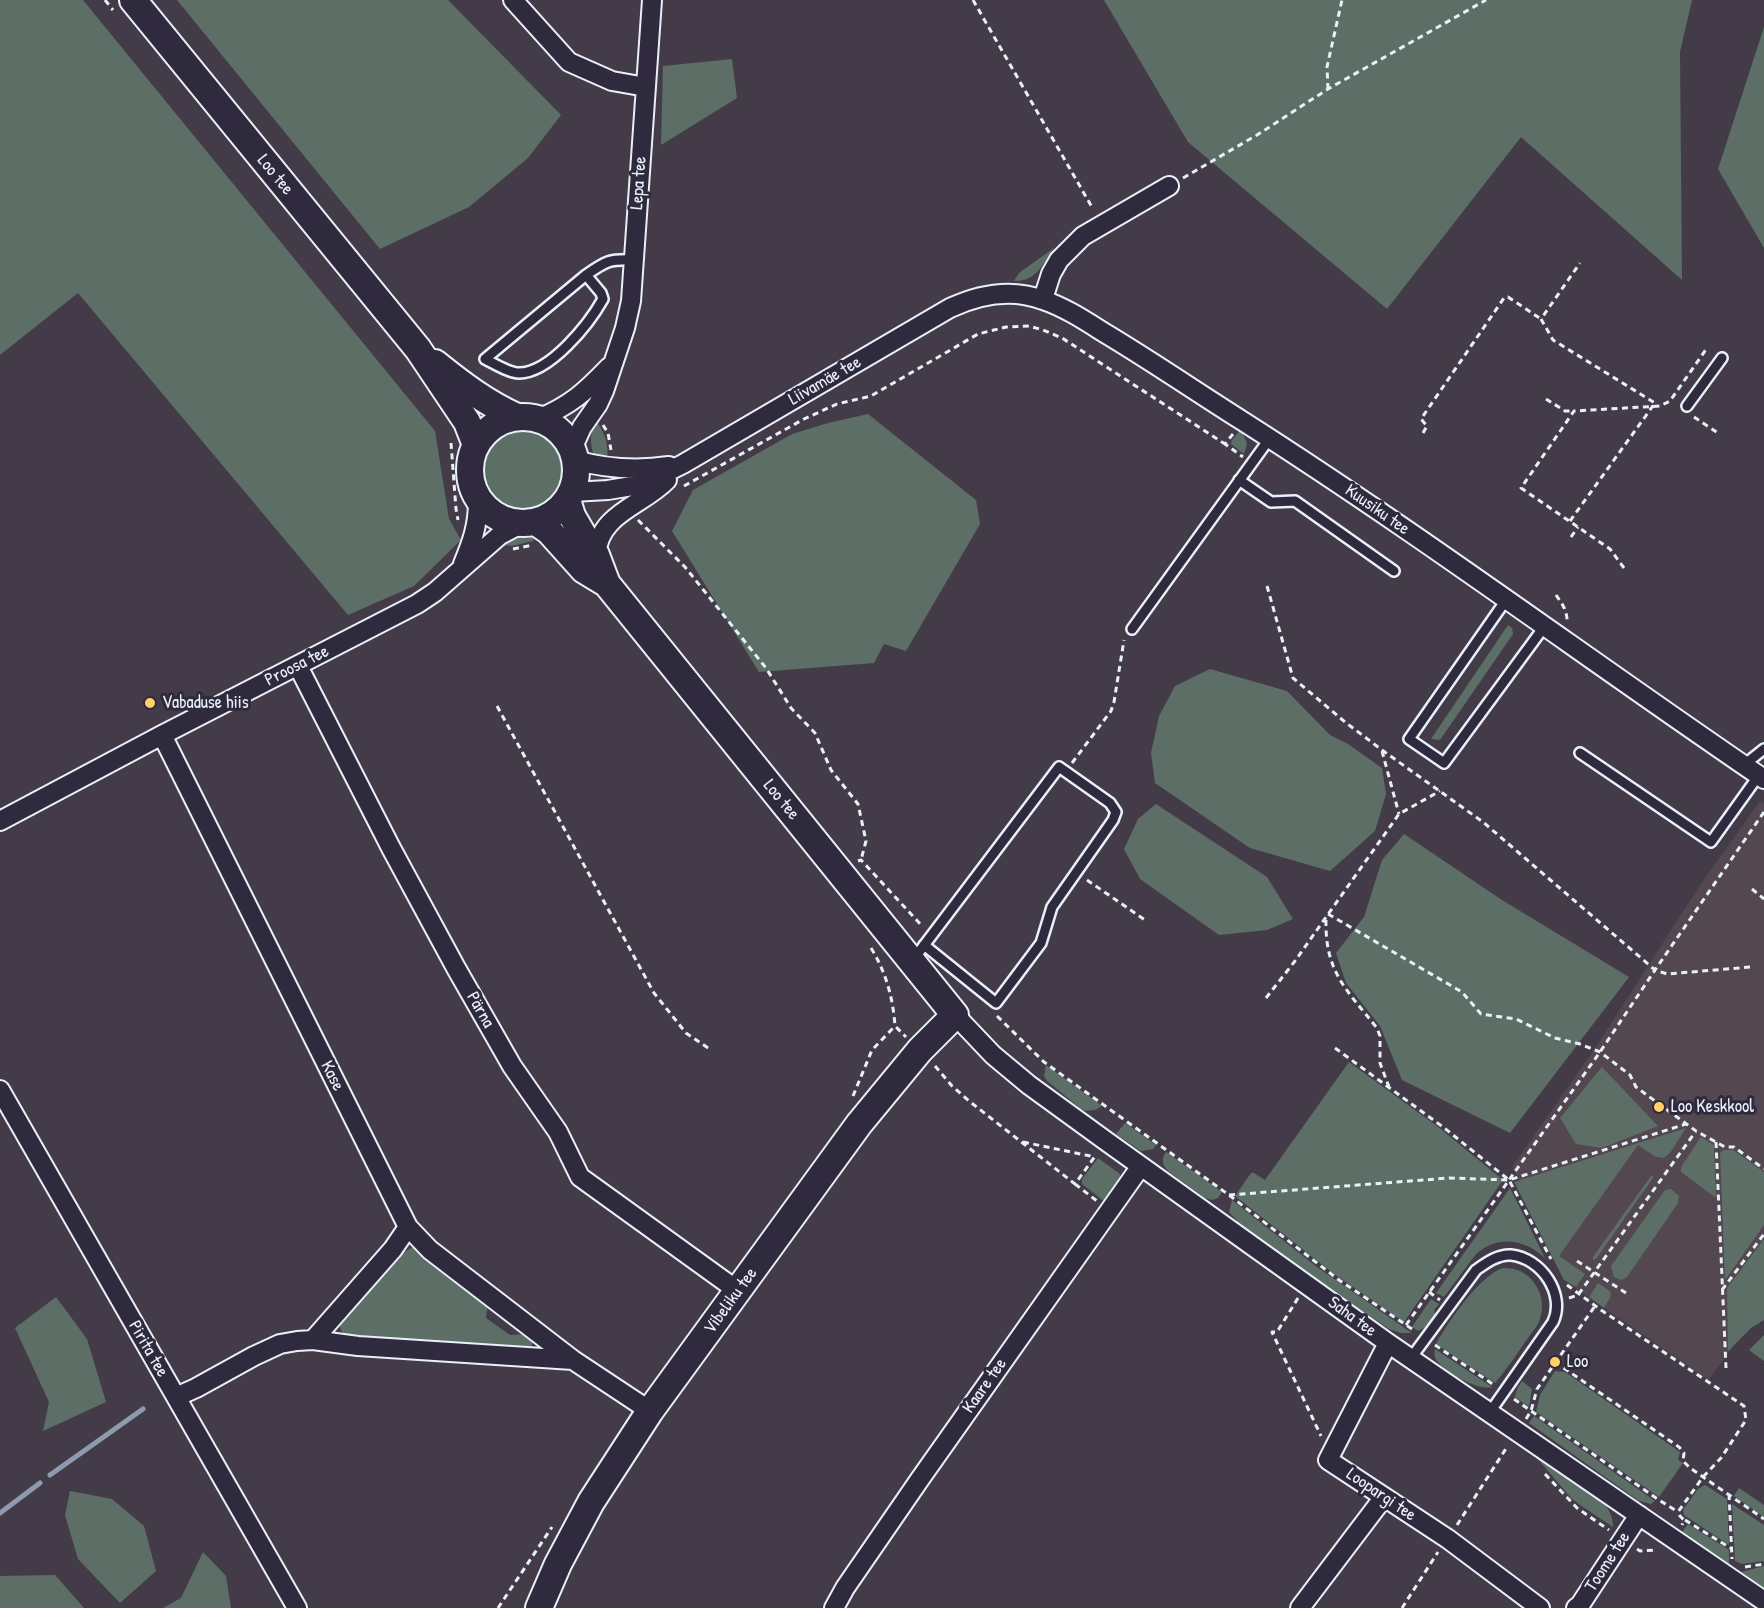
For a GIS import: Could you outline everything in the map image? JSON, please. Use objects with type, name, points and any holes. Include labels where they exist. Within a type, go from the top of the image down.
[{"type":"street","points":[[513,0],[569,62],[612,81],[646,87]]},
{"type":"street","name":"Lepa tee","points":[[573,454],[582,427],[604,391],[626,328],[631,301],[652,0]]},
{"type":"street","name":"Loo tee","points":[[126,9],[418,349],[467,422],[463,443]]},
{"type":"street","points":[[1043,299],[1051,274],[1059,260],[1083,236],[1169,186]]},
{"type":"street","name":"Kuusiku tee","points":[[968,300],[990,294],[1010,293],[1043,299],[1070,312],[1270,438],[1756,773]]},
{"type":"street","name":"Liivamäe tee","points":[[569,496],[638,485],[653,480],[950,308],[968,300]]},
{"type":"street","name":"Loo tee","points":[[418,349],[473,393],[494,406],[528,418]]},
{"type":"street","name":"Lepa tee","points":[[528,418],[560,410],[577,398],[613,363]]},
{"type":"street","points":[[528,418],[558,430],[573,454],[576,471],[569,496],[558,510],[532,530],[497,518],[478,501],[470,479],[471,456],[463,443],[483,434],[504,420],[528,418]]},
{"type":"street","name":"Liivamäe tee","points":[[573,454],[593,465],[632,470],[683,464]]},
{"type":"street","points":[[596,555],[598,539],[606,526],[622,512],[661,487],[683,464]]},
{"type":"street","name":"Loo tee","points":[[569,496],[572,516],[596,555],[607,584]]},
{"type":"street","name":"Proosa tee","points":[[461,569],[475,534],[478,501]]},
{"type":"street","name":"Loo tee","points":[[532,530],[549,531],[584,570],[607,584],[918,954],[955,1015]]},
{"type":"street","name":"Proosa tee","points":[[0,822],[162,735],[417,604],[435,592],[500,535],[532,530]]},
{"type":"street","name":"Pärna","points":[[298,666],[391,848],[456,968],[512,1066],[558,1132],[580,1177],[738,1291]]},
{"type":"street","name":"Kase","points":[[162,735],[408,1227],[430,1250],[573,1360],[650,1411]]},
{"type":"street","name":"Vibeliku tee","points":[[539,1608],[558,1564],[591,1502],[650,1411],[859,1124],[920,1050],[955,1015]]},
{"type":"street","name":"Saha tee","points":[[955,1015],[993,1055],[1106,1142],[1388,1342],[1764,1601]]},
{"type":"street","name":"Pirita tee","points":[[0,1090],[297,1608]]},
{"type":"street","name":"Kaare tee","points":[[834,1608],[845,1588],[914,1488],[1141,1166]]},
{"type":"street","points":[[313,1340],[393,1249],[408,1227]]},
{"type":"street","name":"Kase","points":[[176,1397],[280,1344],[313,1340],[358,1346],[573,1360]]},
{"type":"street","name":"Loopargi tee","points":[[1388,1342],[1328,1460],[1448,1539],[1540,1608]]},
{"type":"street","points":[[1300,1608],[1384,1497]]},
{"type":"street","name":"Toome tee","points":[[1576,1608],[1639,1515]]},
{"type":"lane","points":[[586,276],[601,292],[603,299],[594,315],[565,348],[535,371],[517,374],[485,359],[586,276],[611,260],[634,261]]},
{"type":"lane","points":[[1687,406],[1722,358]]},
{"type":"lane","points":[[1132,629],[1270,438]]},
{"type":"lane","points":[[1239,480],[1271,502],[1295,501],[1394,571]]},
{"type":"lane","points":[[1506,600],[1409,738],[1444,763],[1544,627]]},
{"type":"lane","points":[[1580,753],[1711,842],[1756,773],[1764,749]]},
{"type":"lane","points":[[1059,767],[1110,803],[1116,812],[1113,820],[1052,908],[1041,943],[996,1004],[918,954],[1059,767]]},
{"type":"lane","points":[[1411,1358],[1476,1270],[1490,1260],[1508,1255],[1523,1258],[1535,1265],[1545,1275],[1553,1289],[1558,1312],[1490,1412]]},
{"type":"path","points":[[105,0],[126,9]]},
{"type":"path","points":[[973,0],[1095,213]]},
{"type":"path","points":[[1328,89],[1327,67],[1342,0]]},
{"type":"path","points":[[1169,186],[1257,135],[1328,89],[1486,0]]},
{"type":"path","points":[[1541,319],[1580,263]]},
{"type":"path","points":[[1423,433],[1427,426],[1421,419],[1504,298],[1508,297],[1541,319],[1553,340],[1654,403],[1570,521]]},
{"type":"path","points":[[681,488],[804,418],[837,404],[871,396],[978,334],[1006,327],[1029,326],[1062,339],[1251,463]]},
{"type":"path","points":[[1546,399],[1565,411],[1660,406],[1670,401],[1707,348]]},
{"type":"path","points":[[1574,411],[1521,488],[1610,549],[1624,568]]},
{"type":"path","points":[[598,418],[608,433],[611,452]]},
{"type":"path","points":[[1225,444],[1238,426]]},
{"type":"path","points":[[460,523],[456,509],[463,443]]},
{"type":"path","points":[[635,519],[685,567],[766,668],[791,708],[815,733],[831,770],[858,804],[866,841],[861,860]]},
{"type":"path","points":[[1571,537],[1578,527]]},
{"type":"path","points":[[513,549],[532,530]]},
{"type":"path","points":[[1267,586],[1293,678],[1345,722],[1483,822],[1654,970],[1667,974],[1751,967]]},
{"type":"path","points":[[1556,595],[1567,615],[1566,622]]},
{"type":"path","points":[[1059,767],[1070,767],[1111,711],[1123,640],[1132,629]]},
{"type":"path","points":[[496,706],[654,993],[686,1034],[711,1050]]},
{"type":"path","points":[[1382,750],[1399,814]]},
{"type":"path","points":[[1266,998],[1399,814],[1440,791]]},
{"type":"path","points":[[1406,1325],[1600,1052],[1764,812]]},
{"type":"path","points":[[1077,872],[1145,920]]},
{"type":"path","points":[[1752,889],[1764,899]]},
{"type":"path","points":[[1327,916],[1462,992],[1481,1014],[1516,1019],[1555,1038],[1600,1052],[1630,1075],[1636,1087],[1686,1124],[1725,1147],[1734,1147],[1764,1169]]},
{"type":"path","points":[[1327,916],[1325,938],[1329,959],[1341,983],[1377,1028],[1380,1035],[1380,1063],[1390,1089]]},
{"type":"path","points":[[870,947],[889,986],[895,1026],[909,1040]]},
{"type":"path","points":[[993,1012],[1044,1062],[1229,1195],[1339,1280],[1678,1512],[1684,1520],[1732,1550]]},
{"type":"path","points":[[872,1050],[895,1026]]},
{"type":"path","points":[[1335,1048],[1443,1127],[1509,1180],[1551,1261]]},
{"type":"path","points":[[930,1060],[952,1086],[1109,1210]]},
{"type":"path","points":[[1229,1195],[1449,1178],[1509,1180],[1686,1124]]},
{"type":"path","points":[[1557,1303],[1578,1294],[1696,1131]]},
{"type":"path","points":[[1021,1142],[1095,1157]]},
{"type":"path","points":[[1075,1184],[1106,1142]]},
{"type":"path","points":[[1716,1142],[1726,1368]]},
{"type":"path","points":[[1722,1290],[1764,1234]]},
{"type":"path","points":[[1576,1261],[1626,1293]]},
{"type":"path","points":[[1562,1281],[1595,1306],[1744,1406],[1746,1420],[1721,1458],[1703,1477],[1678,1512]]},
{"type":"path","points":[[1299,1296],[1277,1332],[1272,1332],[1330,1456]]},
{"type":"path","points":[[1526,1420],[1537,1389],[1595,1306]]},
{"type":"path","points":[[1555,1362],[1679,1447],[1684,1453],[1683,1461],[1764,1520]]},
{"type":"path","points":[[1402,1608],[1510,1443]]},
{"type":"path","points":[[1729,1494],[1732,1562]]},
{"type":"path","points":[[1679,1529],[1684,1520]]},
{"type":"path","points":[[1740,1568],[1764,1564]]},
{"type":"shaded area","name":"Loo Keskkool","points":[[1760,801],[1764,803],[1764,1307],[1708,1380],[1568,1283],[1512,1167],[1596,1047],[1702,882]]},
{"type":"green space","points":[[0,0],[83,0],[435,431],[449,519],[461,540],[414,586],[348,615],[78,293],[0,355]]},
{"type":"green space","points":[[177,0],[448,0],[561,115],[528,158],[469,207],[380,249]]},
{"type":"green space","points":[[1104,0],[1692,0],[1680,52],[1682,280],[1521,137],[1387,309],[1188,142]]},
{"type":"green space","points":[[1764,27],[1764,248],[1718,169]]},
{"type":"green space","points":[[732,59],[737,98],[661,145],[663,66]]},
{"type":"green space","points":[[1054,248],[1038,271],[1028,279],[1014,281],[1019,273]]},
{"type":"green space","points":[[868,414],[976,500],[980,524],[906,651],[884,644],[874,663],[759,672],[672,531],[693,490],[792,434]]},
{"type":"green space","points":[[596,421],[606,439],[607,460],[594,456],[591,434]]},
{"type":"green space","points":[[1241,429],[1247,444],[1244,454],[1231,444]]},
{"type":"green space","points":[[515,431],[531,431],[545,437],[556,448],[562,462],[562,478],[556,492],[545,503],[531,509],[515,509],[501,503],[490,492],[484,478],[484,462],[490,448],[501,437]]},
{"type":"green space","points":[[516,535],[536,535],[533,541],[512,546],[499,545]]},
{"type":"green space","points":[[1508,625],[1512,628],[1513,634],[1440,740],[1431,739]]},
{"type":"green space","points":[[1210,669],[1287,691],[1330,735],[1348,744],[1382,768],[1386,794],[1375,831],[1330,871],[1250,848],[1155,783],[1151,753],[1159,716],[1175,686]]},
{"type":"green space","points":[[1156,804],[1267,877],[1293,919],[1267,930],[1219,935],[1140,879],[1124,849],[1138,819]]},
{"type":"green space","points":[[1404,834],[1502,900],[1629,977],[1510,1133],[1402,1080],[1380,1026],[1346,983],[1336,953],[1364,917],[1382,860]]},
{"type":"green space","points":[[1349,1062],[1437,1126],[1503,1180],[1404,1322],[1334,1274],[1235,1196],[1251,1173],[1265,1180]]},
{"type":"green space","points":[[1046,1065],[1102,1106],[1095,1110],[1085,1111],[1080,1108],[1047,1081],[1044,1076]]},
{"type":"green space","points":[[1602,1067],[1658,1126],[1602,1148],[1576,1144],[1560,1118]]},
{"type":"green space","points":[[1125,1123],[1156,1145],[1153,1149],[1141,1151],[1116,1134]]},
{"type":"green space","points":[[1686,1128],[1670,1153],[1664,1158],[1656,1157],[1638,1145],[1559,1256],[1585,1274],[1576,1287],[1564,1280],[1514,1182]]},
{"type":"green space","points":[[1701,1137],[1714,1145],[1716,1198],[1681,1172],[1681,1167]]},
{"type":"green space","points":[[1723,1150],[1733,1150],[1764,1172],[1764,1225],[1725,1280],[1720,1153]]},
{"type":"green space","points":[[1166,1152],[1222,1192],[1218,1198],[1212,1200],[1205,1198],[1168,1171],[1163,1162]]},
{"type":"green space","points":[[1098,1158],[1120,1174],[1120,1181],[1105,1202],[1082,1184],[1082,1179]]},
{"type":"green space","points":[[1653,1175],[1596,1259],[1593,1260],[1593,1257]]},
{"type":"green space","points":[[1510,1188],[1545,1258],[1520,1243],[1493,1244],[1476,1254],[1444,1297],[1436,1293]]},
{"type":"green space","points":[[1671,1189],[1679,1196],[1678,1203],[1627,1277],[1621,1280],[1614,1277],[1611,1266],[1665,1190]]},
{"type":"green space","points":[[1232,1200],[1317,1267],[1412,1333],[1401,1333],[1389,1329],[1240,1224],[1229,1212]]},
{"type":"green space","points":[[1764,1239],[1764,1320],[1751,1328],[1728,1351],[1727,1288]]},
{"type":"green space","points":[[413,1247],[422,1248],[488,1304],[486,1318],[510,1335],[527,1334],[533,1342],[529,1352],[356,1340],[343,1335],[339,1325],[343,1316],[404,1252]]},
{"type":"green space","points":[[1503,1268],[1513,1269],[1529,1276],[1539,1292],[1542,1310],[1536,1327],[1495,1383],[1436,1344],[1456,1312],[1475,1289],[1494,1272]]},
{"type":"green space","points":[[1598,1283],[1611,1293],[1604,1308],[1589,1297]]},
{"type":"green space","points":[[56,1297],[87,1339],[106,1402],[43,1431],[49,1402],[15,1328]]},
{"type":"green space","points":[[1431,1299],[1439,1304],[1434,1310],[1436,1316],[1426,1327],[1418,1331],[1412,1327]]},
{"type":"green space","points":[[1764,1335],[1764,1361],[1749,1350]]},
{"type":"green space","points":[[1435,1349],[1492,1387],[1480,1387],[1448,1371],[1436,1359]]},
{"type":"green space","points":[[1555,1371],[1565,1372],[1680,1452],[1678,1460],[1683,1463],[1659,1497],[1536,1412],[1540,1395]]},
{"type":"green space","points":[[1522,1381],[1532,1389],[1529,1407],[1515,1397]]},
{"type":"green space","points":[[1534,1416],[1655,1501],[1651,1504],[1639,1501],[1529,1423]]},
{"type":"green space","points":[[1537,1458],[1601,1501],[1610,1513],[1613,1527],[1571,1498]]},
{"type":"green space","points":[[1705,1485],[1727,1499],[1729,1545],[1684,1515],[1683,1510],[1698,1489]]},
{"type":"green space","points":[[1739,1488],[1764,1505],[1764,1517],[1734,1496]]},
{"type":"green space","points":[[70,1491],[112,1499],[144,1526],[156,1571],[120,1603],[78,1559],[65,1515]]},
{"type":"green space","points":[[1732,1504],[1764,1525],[1764,1561],[1742,1564],[1735,1561]]},
{"type":"green space","points":[[1688,1524],[1729,1550],[1729,1564],[1682,1532]]},
{"type":"green space","points":[[203,1552],[226,1576],[231,1608],[163,1608],[181,1598]]},
{"type":"green space","points":[[1764,1566],[1764,1588],[1741,1572]]},
{"type":"green space","points":[[55,1575],[84,1608],[0,1608],[0,1576]]},
{"type":"waterway","points":[[50,1475],[143,1409]]},
{"type":"waterway","points":[[0,1513],[40,1483]]},
{"type":"place","name":"Vabaduse hiis","points":[[150,703]]},
{"type":"place","name":"Loo Keskkool","points":[[1659,1107]]},
{"type":"place","name":"Loo","points":[[1555,1362]]}]
